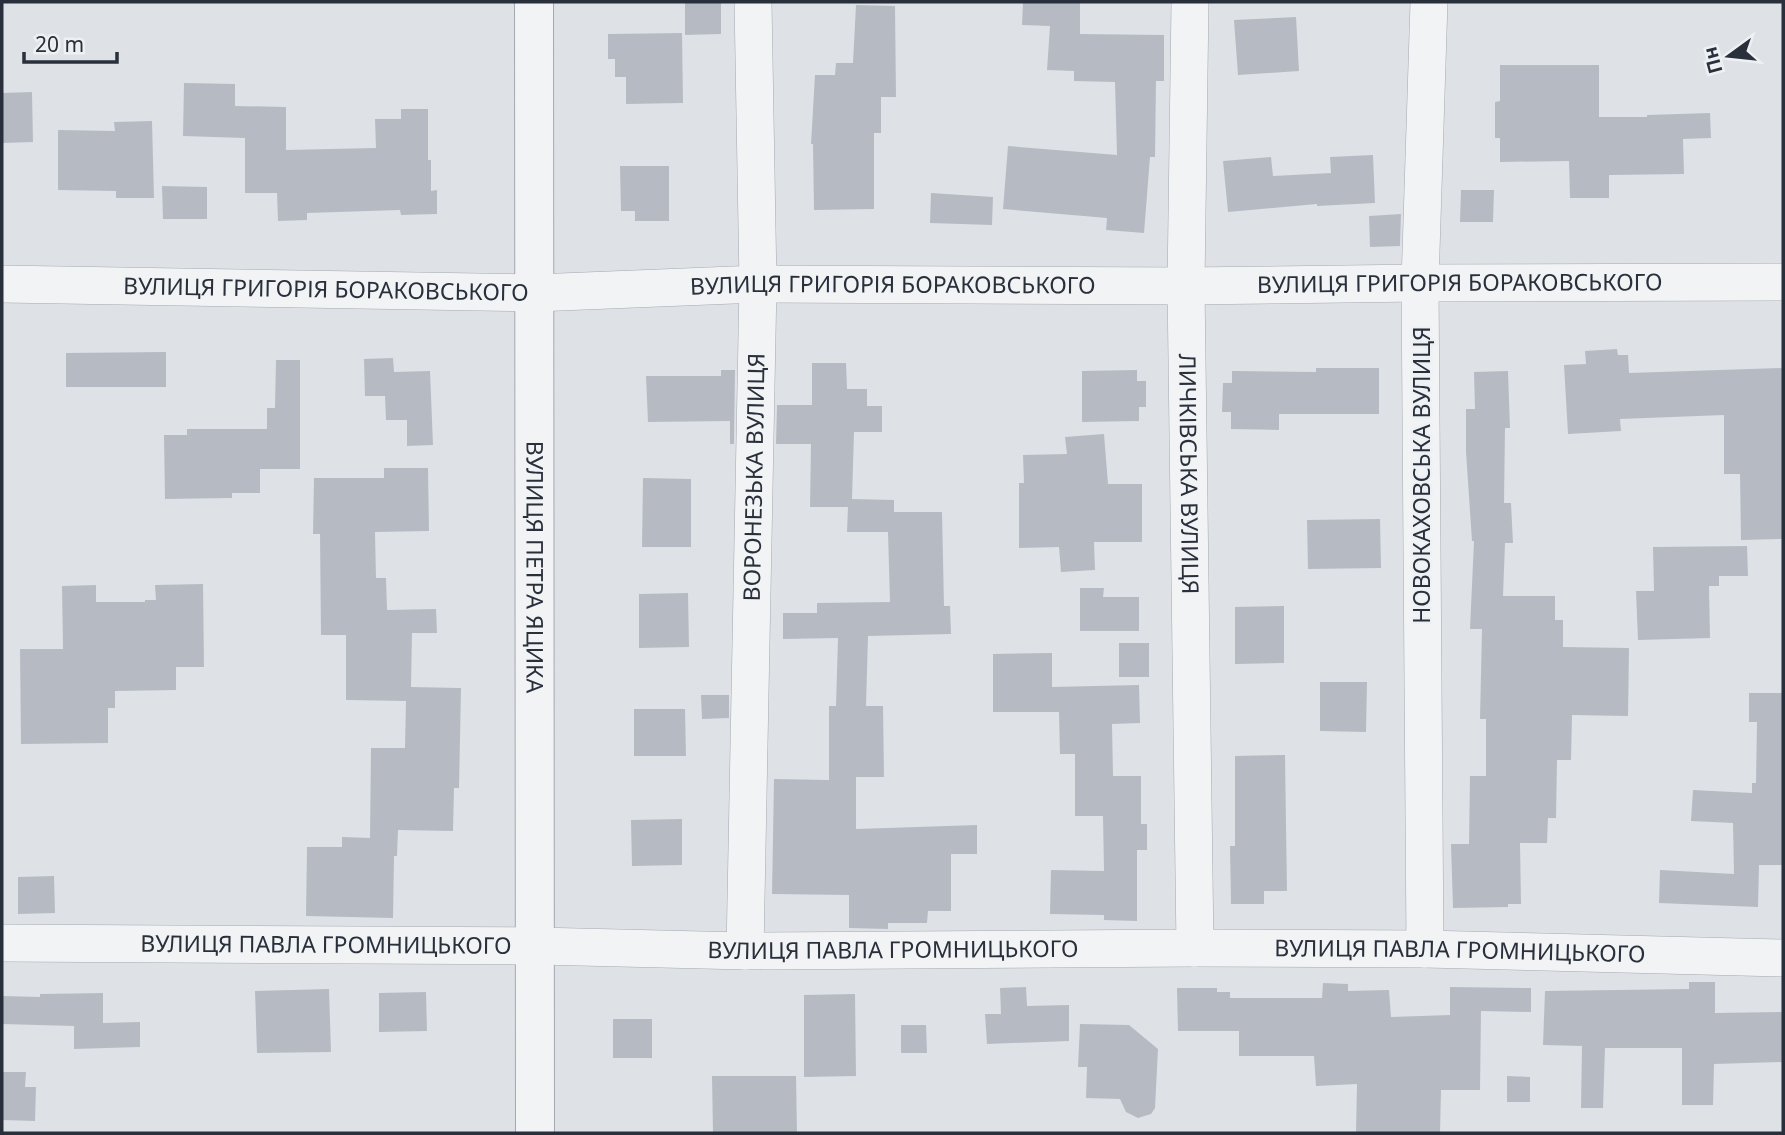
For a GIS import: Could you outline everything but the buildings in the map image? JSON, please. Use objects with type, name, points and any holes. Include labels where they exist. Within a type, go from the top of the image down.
[{"type":"street","name":"ВУЛИЦЯ ПЕТРА ЯЦИКА","points":[[534,2],[537,946],[535,1133]]},
{"type":"street","name":"ВОРОНЕЗЬКА ВУЛИЦЯ","points":[[745,951],[758,285],[753,2]]},
{"type":"street","name":"ЛИЧКІВСЬКА ВУЛИЦЯ","points":[[1190,2],[1186,286],[1195,948]]},
{"type":"street","name":"НОВОКАХОВСЬКА ВУЛИЦЯ","points":[[1425,949],[1420,283],[1429,2]]},
{"type":"street","name":"ВУЛИЦЯ ГРИГОРІЯ БОРАКОВСЬКОГО","points":[[2,284],[535,293],[758,285],[1186,286],[1783,282]]},
{"type":"street","name":"ВУЛИЦЯ ПАВЛА ГРОМНИЦЬКОГО","points":[[2,943],[537,946],[745,951],[1425,949],[1783,958]]}]
